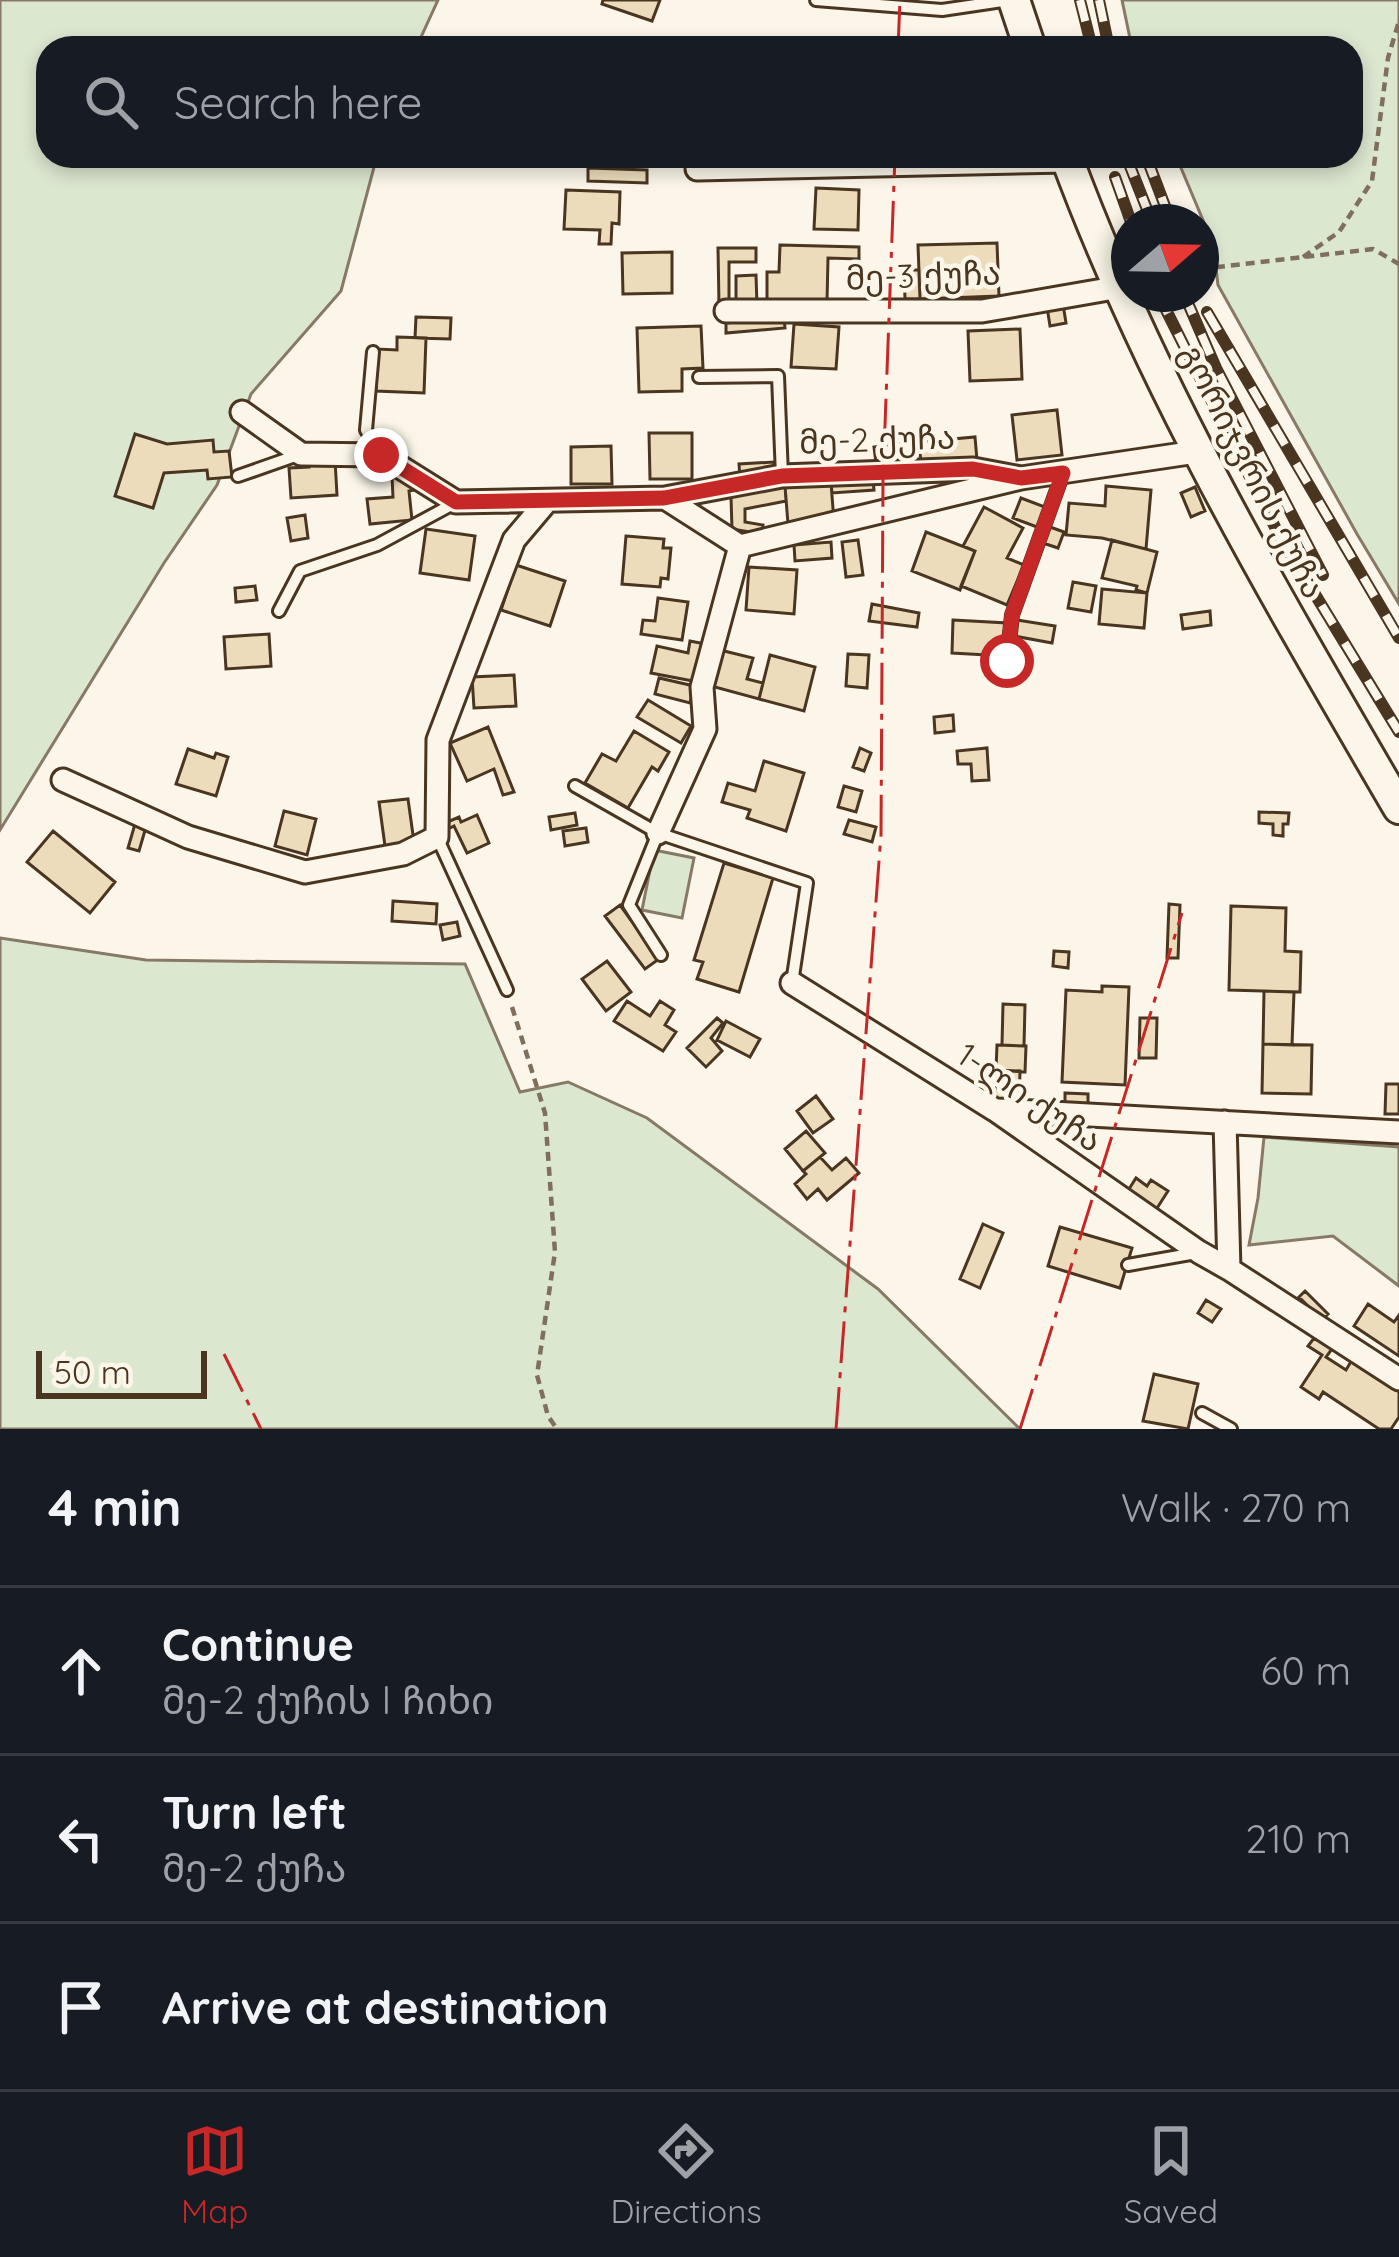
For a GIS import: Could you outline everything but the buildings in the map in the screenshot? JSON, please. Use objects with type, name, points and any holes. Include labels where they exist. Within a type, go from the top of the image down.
[{"type":"main road","points":[[1012,0],[1026,36]]},
{"type":"main road","name":"გორიჯვრის ქუჩა","points":[[1071,168],[1111,265]]},
{"type":"main road","name":"გორიჯვრის ქუჩა","points":[[1132,312],[1196,452],[1399,808]]},
{"type":"street","points":[[697,169],[731,168]]},
{"type":"street","name":"მე-3 ქუჩა","points":[[726,311],[982,311],[1111,289]]},
{"type":"street","points":[[242,412],[301,454],[381,455],[456,502]]},
{"type":"street","name":"მე-2 ქუჩა","points":[[740,546],[1021,478],[1196,452]]},
{"type":"street","name":"მე-2 ქუჩა","points":[[456,502],[664,498],[782,476],[973,469],[1021,478]]},
{"type":"street","points":[[658,833],[705,729],[701,687],[740,546],[664,498]]},
{"type":"street","points":[[63,780],[188,837],[305,872],[404,854],[437,837],[438,740],[514,540],[547,501]]},
{"type":"street","name":"1-ლი ქუჩა","points":[[792,983],[995,1110],[1199,1252],[1399,1379]]},
{"type":"street","points":[[995,1110],[1399,1132]]},
{"type":"street","points":[[1225,1122],[1229,1269]]},
{"type":"lane","points":[[816,0],[941,10],[1012,0]]},
{"type":"lane","points":[[374,352],[366,430],[381,455]]},
{"type":"lane","points":[[699,377],[778,376],[782,476]]},
{"type":"lane","points":[[238,476],[301,454]]},
{"type":"lane","points":[[1007,661],[1012,615],[1063,473]]},
{"type":"lane","points":[[279,611],[300,571],[376,545],[456,502]]},
{"type":"lane","points":[[575,786],[658,833],[807,883],[792,983]]},
{"type":"lane","points":[[658,833],[629,905],[661,955]]},
{"type":"lane","points":[[437,837],[507,990]]},
{"type":"lane","points":[[1128,1265],[1199,1252]]},
{"type":"lane","points":[[1202,1413],[1231,1429]]},
{"type":"path","points":[[1304,256],[1339,232],[1372,181],[1388,58],[1399,21]]},
{"type":"path","points":[[1219,267],[1373,249],[1399,264]]},
{"type":"path","points":[[507,990],[545,1113],[555,1252],[537,1375],[548,1416],[557,1429]]},
{"type":"green space","points":[[0,0],[438,0],[422,36],[36,36],[36,168],[374,168],[341,291],[251,394],[217,485],[0,830]]},
{"type":"green space","points":[[1122,0],[1399,0],[1399,604],[1219,287],[1219,204],[1196,204],[1181,168],[1363,168],[1363,36],[1130,36]]},
{"type":"green space","points":[[654,850],[694,858],[682,918],[642,910]]},
{"type":"green space","points":[[0,938],[146,960],[465,964],[520,1092],[568,1082],[647,1118],[878,1289],[1020,1429],[0,1429]]},
{"type":"green space","points":[[1264,1137],[1399,1147],[1399,1286],[1333,1236],[1249,1245]]},
{"type":"railway","points":[[1080,0],[1089,36]]},
{"type":"railway","points":[[1099,0],[1106,36]]},
{"type":"railway","points":[[1131,168],[1145,204]]},
{"type":"railway","points":[[1151,168],[1164,204]]},
{"type":"railway","points":[[1115,177],[1125,204]]},
{"type":"railway","points":[[1167,312],[1280,537],[1399,732]]},
{"type":"railway","points":[[1192,312],[1323,575]]},
{"type":"railway","points":[[1207,312],[1399,638]]},
{"type":"power","points":[[898,36],[900,0]]},
{"type":"power","points":[[836,1429],[881,835],[883,479],[895,168]]},
{"type":"power","points":[[1020,1429],[1182,913]]},
{"type":"power","points":[[224,1354],[261,1429]]},
{"type":"route","points":[[381,455],[456,502],[664,498],[782,476],[973,469],[1021,478],[1063,473],[1012,615],[1007,661]]}]
